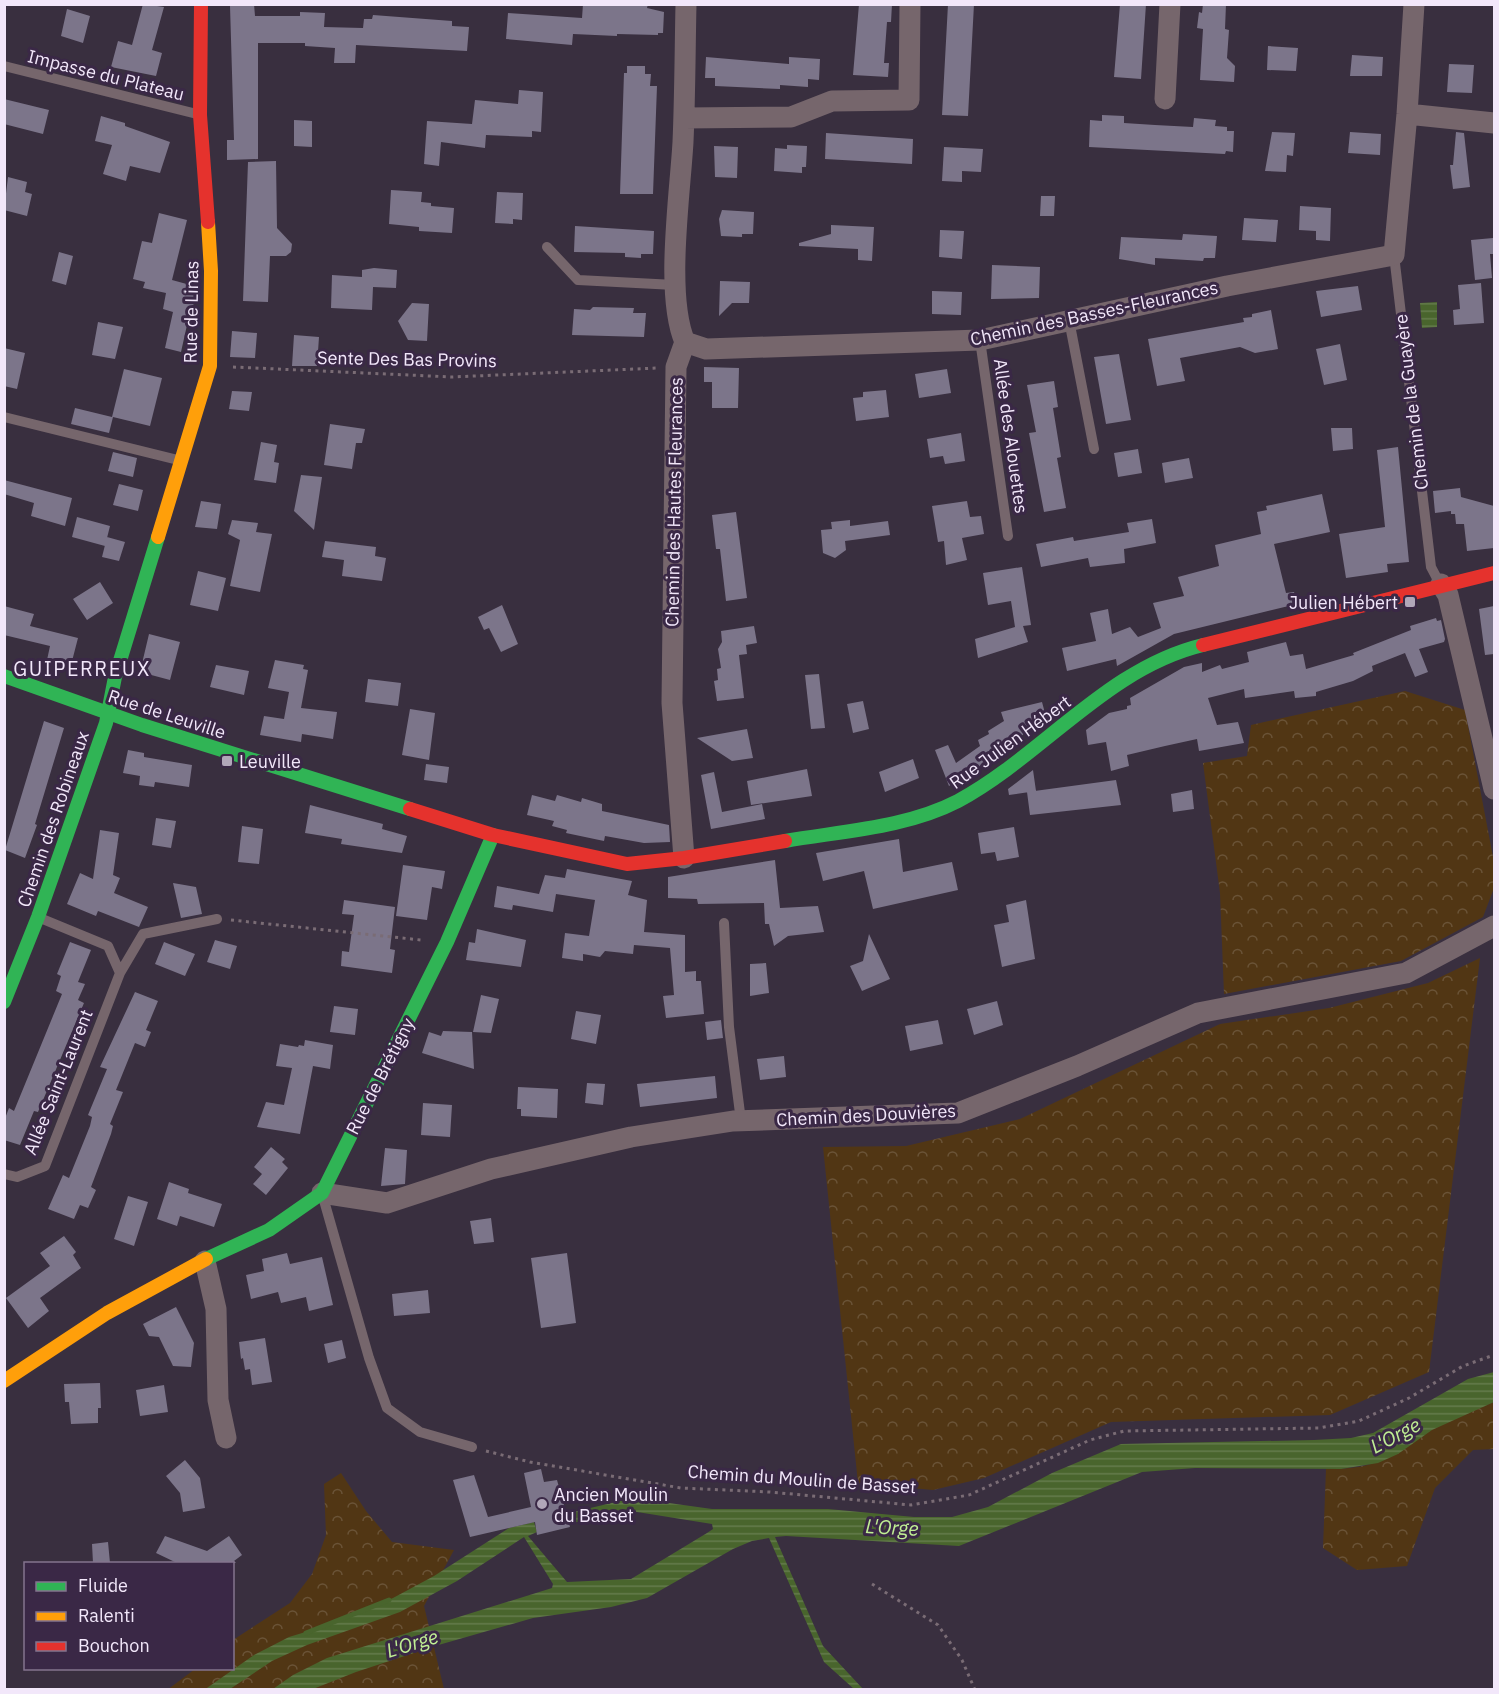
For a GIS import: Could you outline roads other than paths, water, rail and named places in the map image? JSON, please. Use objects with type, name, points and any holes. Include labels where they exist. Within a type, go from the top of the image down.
[{"type":"street","name":"Rue de Linas","points":[[109,714],[116,677],[210,366],[211,271],[200,115],[201,4]]},
{"type":"street","points":[[685,342],[678,325],[675,285],[684,118],[686,4]]},
{"type":"street","points":[[684,118],[791,117],[831,101],[909,100],[910,4]]},
{"type":"street","points":[[1165,99],[1170,4]]},
{"type":"street","name":"Chemin de la Guayère","points":[[1394,255],[1414,4]]},
{"type":"street","points":[[1407,114],[1494,123]]},
{"type":"street","name":"Chemin des Basses-Fleurances","points":[[685,342],[706,349],[980,340],[1227,286],[1394,255]]},
{"type":"street","name":"Chemin des Hautes Fleurances","points":[[684,858],[672,703],[676,367],[685,342]]},
{"type":"street","name":"Rue Julien Hébert","points":[[493,835],[627,864],[684,858],[913,819],[938,812],[962,800],[1144,667],[1178,651],[1441,584],[1494,573]]},
{"type":"street","name":"Chemin de la Guayère","points":[[1441,584],[1448,595],[1494,789]]},
{"type":"street","name":"Rue de Leuville","points":[[4,676],[109,714],[493,835]]},
{"type":"street","name":"Chemin des Robineaux","points":[[4,1002],[38,917],[109,714]]},
{"type":"street","name":"Rue de Brétigny","points":[[4,1381],[52,1347],[171,1276],[301,1213],[322,1193],[447,942],[493,835]]},
{"type":"street","name":"Chemin des Douvières","points":[[322,1193],[387,1203],[491,1169],[631,1137],[741,1121],[958,1113],[1077,1066],[1198,1013],[1406,973],[1494,926]]},
{"type":"street","points":[[205,1260],[216,1309],[218,1400],[226,1438]]},
{"type":"lane","name":"Impasse du Plateau","points":[[4,66],[200,115]]},
{"type":"lane","points":[[547,247],[578,280],[675,285]]},
{"type":"lane","name":"Chemin de la Guayère","points":[[1394,255],[1431,567],[1441,584]]},
{"type":"lane","points":[[1069,320],[1094,449]]},
{"type":"lane","name":"Allée des Alouettes","points":[[980,340],[1008,536]]},
{"type":"lane","points":[[4,417],[181,461]]},
{"type":"lane","points":[[38,917],[108,946],[120,973]]},
{"type":"lane","name":"Allée Saint-Laurent","points":[[4,1174],[18,1177],[45,1166],[120,973],[143,934],[217,919]]},
{"type":"lane","points":[[724,923],[729,1027],[741,1121]]},
{"type":"lane","points":[[322,1193],[353,1304],[387,1408],[420,1432],[472,1447]]},
{"type":"water","points":[[1437,302],[1437,327],[1422,328],[1420,303]]},
{"type":"water","name":"L'Orge","points":[[1494,1372],[1494,1402],[1432,1430],[1398,1454],[1378,1463],[1341,1469],[1195,1468],[1142,1472],[959,1546],[775,1537],[823,1646],[863,1689],[854,1689],[824,1662],[769,1538],[752,1541],[733,1549],[647,1598],[611,1607],[533,1618],[435,1646],[313,1689],[273,1689],[293,1675],[327,1658],[552,1588],[553,1584],[524,1537],[457,1581],[400,1612],[307,1645],[272,1661],[230,1689],[204,1690],[254,1655],[289,1637],[332,1624],[393,1598],[434,1576],[509,1528],[534,1522],[537,1532],[528,1536],[567,1582],[631,1579],[713,1529],[712,1524],[631,1511],[572,1523],[569,1513],[633,1498],[712,1509],[828,1509],[914,1517],[952,1517],[988,1507],[1052,1473],[1121,1444],[1314,1440],[1351,1438],[1373,1433],[1468,1379]]},
{"type":"waterway","points":[[306,1633],[389,1600]]},
{"type":"place","name":"Julien Hébert","points":[[1410,602]]},
{"type":"place","name":"Leuville","points":[[227,761]]},
{"type":"place","name":"Ancien Moulin du Basset","points":[[542,1504]]},
{"type":"district","name":"GUIPERREUX","points":[[82,668]]}]
